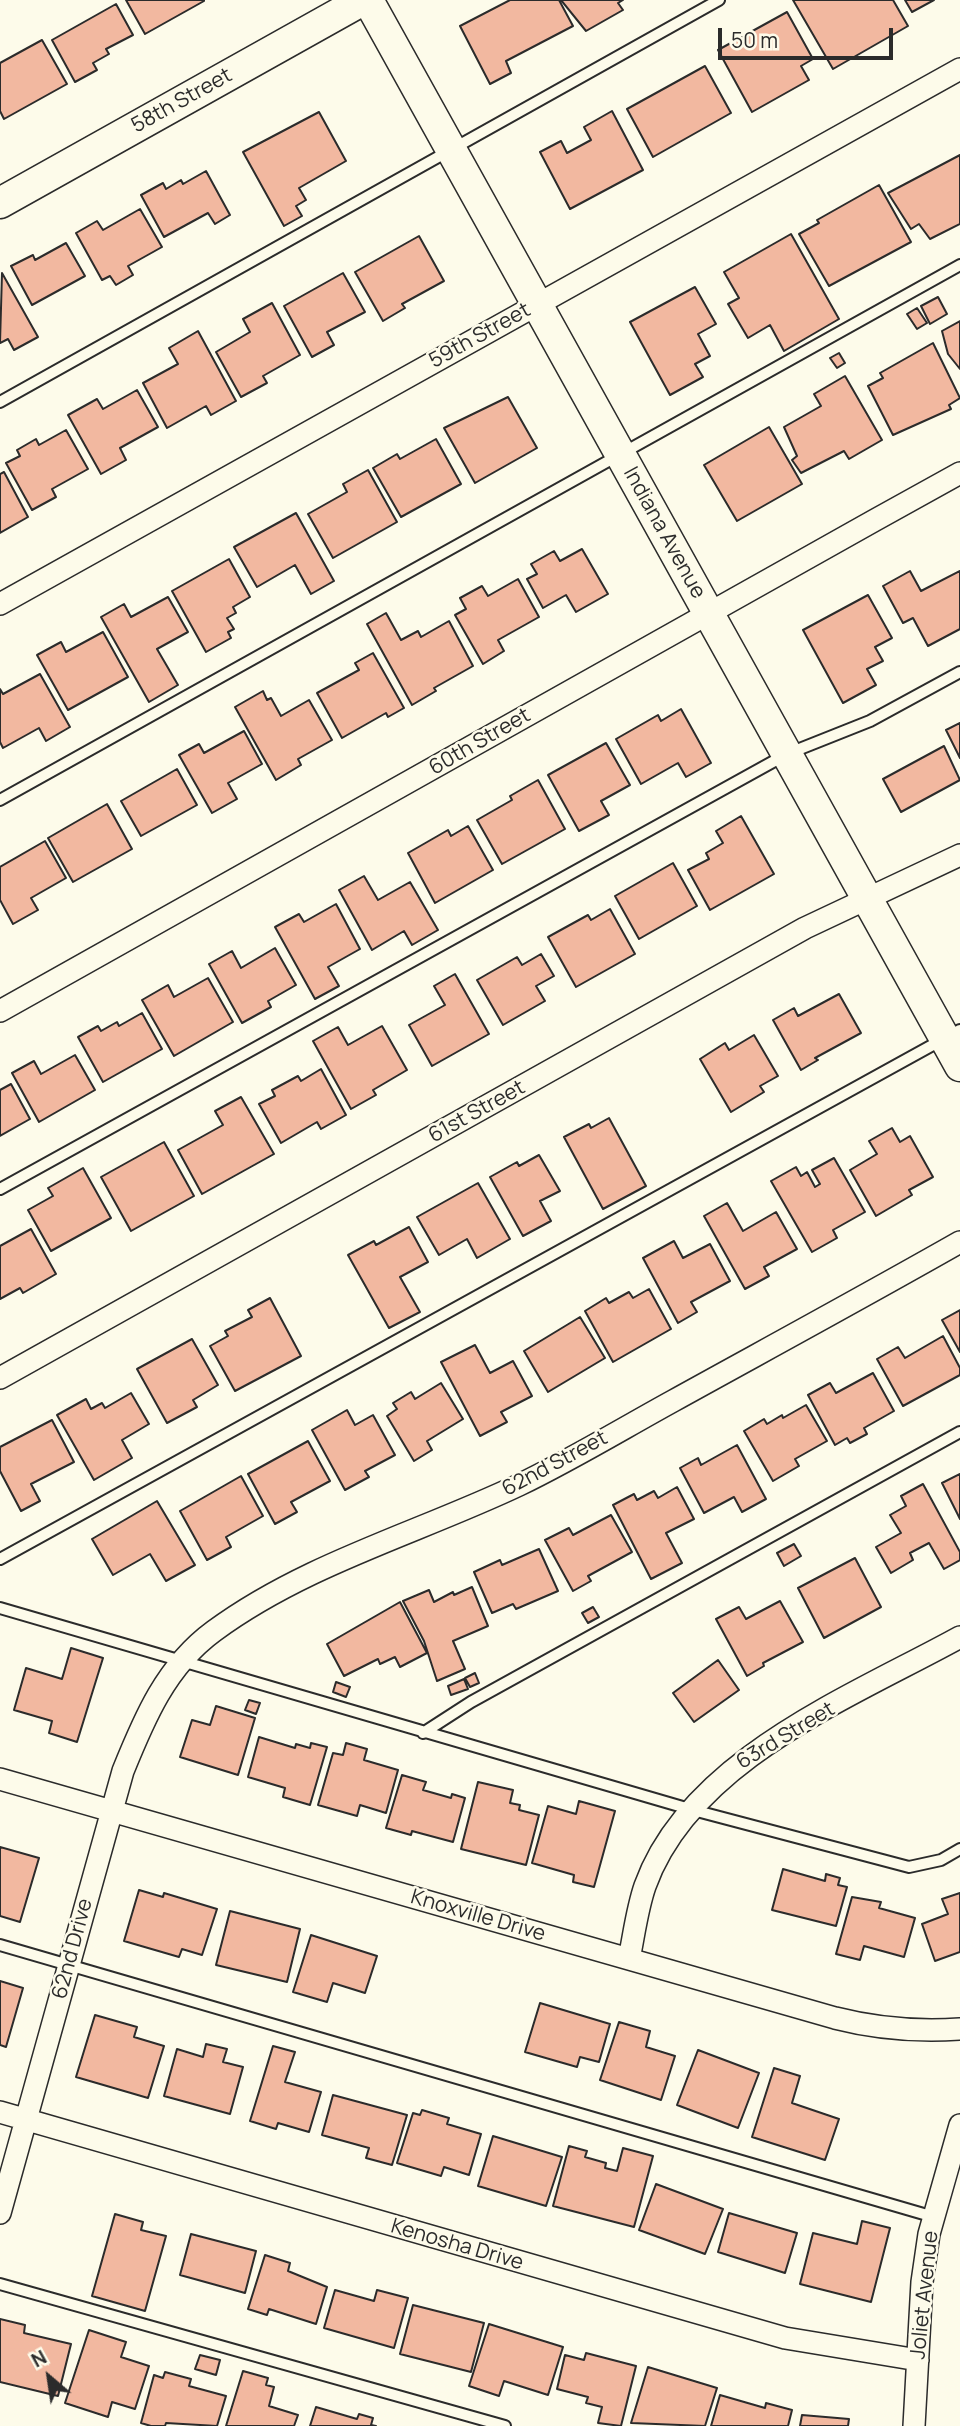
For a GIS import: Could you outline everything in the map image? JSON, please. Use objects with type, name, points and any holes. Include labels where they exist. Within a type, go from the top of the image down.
[{"type":"main road","name":"Indiana Avenue","points":[[366,0],[868,900],[952,1033],[960,1066]]},
{"type":"main road","name":"58th Street","points":[[0,203],[366,0]]},
{"type":"street","name":"59th Street","points":[[0,604],[960,69]]},
{"type":"street","name":"60th Street","points":[[0,1011],[262,867],[708,612],[960,473]]},
{"type":"street","name":"61st Street","points":[[0,1378],[805,928],[960,855]]},
{"type":"street","name":"62nd Street","points":[[159,1691],[181,1663],[212,1633],[252,1607],[342,1560],[521,1484],[960,1242]]},
{"type":"street","name":"63rd Street","points":[[629,1959],[645,1885],[670,1839],[692,1810],[734,1766],[772,1740],[960,1637]]},
{"type":"street","name":"62nd Drive","points":[[0,2213],[122,1772],[159,1691]]},
{"type":"street","name":"Knoxville Drive","points":[[0,1779],[876,2028],[914,2032],[960,2029]]},
{"type":"street","points":[[960,2029],[960,2037]]},
{"type":"street","name":"Kenosha Drive","points":[[0,2112],[785,2338],[918,2360]]},
{"type":"street","name":"Joliet Avenue","points":[[914,2426],[922,2282],[934,2217],[960,2125]]},
{"type":"lane","points":[[0,402],[719,0]]},
{"type":"lane","points":[[0,800],[960,265]]},
{"type":"lane","points":[[0,1189],[787,754],[870,721],[960,672]]},
{"type":"lane","points":[[0,1559],[952,1033]]},
{"type":"lane","points":[[423,1732],[471,1702],[960,1432]]},
{"type":"lane","points":[[0,1608],[692,1810],[909,1867],[941,1860],[960,1849]]},
{"type":"lane","points":[[0,1945],[934,2217]]},
{"type":"lane","points":[[0,2284],[505,2426]]},
{"type":"building","points":[[126,0],[204,0],[204,1],[145,34]]},
{"type":"building","points":[[510,0],[559,0],[573,26],[506,61],[511,73],[490,84],[460,26]]},
{"type":"building","points":[[561,0],[623,0],[618,3],[623,10],[586,31]]},
{"type":"building","points":[[793,0],[893,0],[908,26],[833,69]]},
{"type":"building","points":[[905,0],[934,0],[912,12]]},
{"type":"building","points":[[116,4],[133,35],[106,49],[109,54],[93,63],[97,70],[75,82],[52,40]]},
{"type":"building","points":[[787,12],[813,59],[801,66],[809,80],[752,112],[718,50]]},
{"type":"building","points":[[42,40],[67,84],[4,119],[0,111],[0,63]]},
{"type":"building","points":[[705,66],[731,113],[653,157],[627,109]]},
{"type":"building","points":[[612,111],[643,170],[570,209],[540,152],[561,141],[567,153],[591,140],[584,127]]},
{"type":"building","points":[[319,112],[346,161],[299,188],[306,200],[296,206],[302,216],[284,226],[243,152]]},
{"type":"building","points":[[960,155],[960,224],[930,239],[919,224],[911,229],[888,193]]},
{"type":"building","points":[[206,171],[230,215],[215,224],[208,213],[164,237],[141,195],[163,183],[166,189],[181,180],[183,184]]},
{"type":"building","points":[[879,185],[911,242],[829,286],[799,234],[819,223],[817,220]]},
{"type":"building","points":[[140,209],[162,247],[128,266],[133,275],[116,285],[110,276],[102,280],[76,233],[97,221],[103,230]]},
{"type":"building","points":[[791,234],[839,319],[784,351],[770,325],[748,338],[728,304],[739,298],[724,272]]},
{"type":"building","points":[[419,236],[444,281],[402,304],[405,308],[383,321],[355,272]]},
{"type":"building","points":[[66,243],[85,276],[32,305],[11,266],[33,255],[35,260]]},
{"type":"building","points":[[2,273],[38,337],[14,350],[8,339],[0,343]]},
{"type":"building","points":[[343,273],[365,312],[327,332],[334,345],[312,357],[284,306]]},
{"type":"building","points":[[695,287],[716,324],[698,334],[710,356],[695,364],[703,377],[670,395],[630,322]]},
{"type":"building","points":[[938,297],[947,314],[930,324],[921,306]]},
{"type":"building","points":[[272,303],[300,355],[263,376],[267,383],[241,397],[216,352],[250,332],[243,319]]},
{"type":"building","points":[[917,308],[927,323],[917,329],[907,314]]},
{"type":"building","points":[[960,321],[960,369],[948,354],[942,331]]},
{"type":"building","points":[[198,331],[236,401],[211,415],[206,406],[167,428],[143,383],[178,364],[169,348]]},
{"type":"building","points":[[933,343],[960,398],[949,405],[951,409],[893,435],[868,386],[883,378],[880,373]]},
{"type":"building","points":[[839,353],[845,363],[837,368],[830,358]]},
{"type":"building","points":[[845,376],[882,440],[849,459],[844,451],[801,473],[792,460],[797,456],[784,427],[821,406],[814,394]]},
{"type":"building","points":[[137,390],[158,427],[120,448],[126,460],[101,474],[68,415],[97,399],[103,409]]},
{"type":"building","points":[[508,397],[537,448],[475,483],[444,428]]},
{"type":"building","points":[[769,427],[802,484],[737,521],[704,465]]},
{"type":"building","points":[[66,430],[88,469],[52,489],[56,497],[32,510],[6,463],[20,456],[17,450],[36,439],[39,445]]},
{"type":"building","points":[[436,439],[461,484],[401,517],[373,468],[397,454],[400,459]]},
{"type":"building","points":[[368,470],[397,522],[333,558],[308,514],[347,492],[343,484]]},
{"type":"building","points":[[4,472],[28,517],[0,533],[0,474]]},
{"type":"building","points":[[296,513],[334,581],[311,594],[295,565],[257,587],[234,547]]},
{"type":"building","points":[[582,549],[608,594],[576,612],[566,595],[543,608],[527,579],[537,574],[531,564],[554,551],[560,561]]},
{"type":"building","points":[[229,559],[250,597],[233,607],[236,613],[227,618],[234,629],[228,632],[231,638],[206,652],[172,591]]},
{"type":"building","points":[[910,571],[921,591],[960,571],[960,629],[928,646],[913,618],[903,623],[883,586]]},
{"type":"building","points":[[518,579],[539,617],[498,640],[504,651],[483,664],[455,615],[466,609],[460,598],[482,586],[488,596]]},
{"type":"building","points":[[868,595],[892,638],[875,647],[883,661],[867,669],[876,685],[843,703],[803,630]]},
{"type":"building","points":[[168,597],[188,632],[157,649],[178,685],[149,702],[101,617],[124,604],[131,617]]},
{"type":"building","points":[[386,613],[401,640],[418,631],[421,637],[449,621],[473,666],[434,688],[436,691],[412,705],[367,624]]},
{"type":"building","points":[[103,632],[128,677],[68,710],[37,655],[61,642],[66,652]]},
{"type":"building","points":[[373,653],[404,708],[388,717],[386,713],[342,738],[317,693],[359,670],[355,663]]},
{"type":"building","points":[[40,674],[70,727],[46,741],[39,728],[3,748],[0,742],[0,689],[3,694]]},
{"type":"building","points":[[263,691],[267,700],[271,698],[281,716],[309,700],[332,740],[298,759],[301,765],[276,780],[235,707]]},
{"type":"building","points":[[681,709],[711,763],[686,777],[678,763],[641,784],[616,739],[658,715],[661,721]]},
{"type":"building","points":[[960,723],[960,758],[946,730]]},
{"type":"building","points":[[244,731],[262,764],[228,783],[237,799],[212,813],[179,755],[199,744],[204,753]]},
{"type":"building","points":[[606,743],[630,785],[601,801],[609,815],[579,831],[548,775]]},
{"type":"building","points":[[944,746],[960,780],[901,812],[883,779]]},
{"type":"building","points":[[177,769],[197,805],[141,836],[121,801]]},
{"type":"building","points":[[538,780],[565,829],[502,864],[477,820],[512,800],[510,796]]},
{"type":"building","points":[[107,804],[132,849],[73,882],[48,838]]},
{"type":"building","points":[[741,816],[774,874],[710,910],[688,870],[709,859],[706,853],[723,843],[716,831]]},
{"type":"building","points":[[468,826],[493,870],[435,903],[408,853],[448,830],[451,836]]},
{"type":"building","points":[[45,841],[66,878],[31,898],[38,910],[13,924],[0,900],[0,867]]},
{"type":"building","points":[[673,863],[697,906],[639,939],[615,896]]},
{"type":"building","points":[[364,876],[378,900],[410,882],[438,930],[412,945],[404,931],[372,950],[339,890]]},
{"type":"building","points":[[336,904],[360,949],[328,967],[339,986],[315,999],[275,927],[299,914],[304,922]]},
{"type":"building","points":[[610,909],[635,954],[576,987],[548,937],[588,915],[591,920]]},
{"type":"building","points":[[275,948],[296,985],[268,1001],[271,1007],[242,1023],[209,964],[232,951],[241,968]]},
{"type":"building","points":[[541,954],[554,976],[536,986],[545,1001],[503,1025],[477,980],[517,957],[522,965]]},
{"type":"building","points":[[455,974],[489,1034],[432,1066],[409,1025],[445,1005],[434,986]]},
{"type":"building","points":[[208,978],[233,1022],[174,1056],[142,1000],[168,985],[174,997]]},
{"type":"building","points":[[839,994],[861,1033],[815,1058],[818,1060],[801,1070],[773,1020],[794,1008],[798,1016]]},
{"type":"building","points":[[142,1013],[162,1049],[103,1082],[78,1037],[98,1026],[101,1031],[117,1022],[119,1026]]},
{"type":"building","points":[[382,1026],[407,1070],[373,1090],[376,1095],[351,1109],[313,1041],[338,1027],[348,1045]]},
{"type":"building","points":[[754,1035],[778,1076],[760,1086],[764,1092],[731,1112],[700,1059],[725,1043],[729,1050]]},
{"type":"building","points":[[75,1055],[95,1090],[39,1122],[12,1073],[34,1061],[41,1074]]},
{"type":"building","points":[[321,1069],[346,1115],[321,1129],[317,1122],[281,1143],[259,1104],[275,1096],[272,1090],[298,1076],[301,1081]]},
{"type":"building","points":[[11,1084],[30,1119],[0,1136],[0,1090]]},
{"type":"building","points":[[241,1097],[274,1154],[202,1194],[178,1150],[223,1125],[215,1111]]},
{"type":"building","points":[[609,1118],[646,1186],[603,1209],[564,1137],[589,1124],[591,1128]]},
{"type":"building","points":[[892,1128],[900,1142],[910,1136],[933,1177],[909,1190],[912,1195],[876,1216],[850,1170],[877,1154],[869,1141]]},
{"type":"building","points":[[164,1142],[194,1196],[131,1231],[101,1177]]},
{"type":"building","points":[[539,1155],[560,1191],[540,1201],[551,1221],[523,1236],[490,1177],[517,1162],[519,1166]]},
{"type":"building","points":[[834,1158],[865,1212],[833,1230],[837,1238],[812,1252],[771,1181],[796,1167],[801,1176],[807,1172],[815,1187],[820,1184],[812,1170]]},
{"type":"building","points":[[83,1168],[111,1218],[51,1251],[28,1210],[53,1196],[48,1188]]},
{"type":"building","points":[[478,1183],[510,1239],[477,1258],[467,1239],[439,1255],[417,1217]]},
{"type":"building","points":[[727,1203],[743,1231],[776,1212],[797,1249],[764,1267],[769,1276],[745,1289],[704,1216]]},
{"type":"building","points":[[409,1227],[428,1262],[400,1277],[420,1312],[389,1328],[348,1255],[374,1241],[376,1245]]},
{"type":"building","points":[[31,1229],[56,1274],[23,1293],[20,1288],[0,1299],[0,1246]]},
{"type":"building","points":[[674,1241],[683,1258],[710,1244],[730,1281],[691,1302],[697,1312],[678,1323],[643,1258]]},
{"type":"building","points":[[649,1289],[671,1329],[613,1362],[585,1311],[606,1298],[609,1303],[629,1292],[633,1298]]},
{"type":"building","points":[[270,1298],[301,1356],[235,1391],[210,1346],[228,1336],[225,1331],[252,1317],[248,1310]]},
{"type":"building","points":[[960,1310],[960,1352],[942,1320]]},
{"type":"building","points":[[580,1317],[605,1358],[548,1392],[524,1351]]},
{"type":"building","points":[[943,1336],[960,1368],[960,1375],[903,1406],[877,1359],[898,1347],[905,1358]]},
{"type":"building","points":[[192,1339],[218,1385],[193,1400],[197,1407],[167,1423],[137,1369]]},
{"type":"building","points":[[475,1345],[490,1373],[513,1361],[532,1396],[501,1412],[507,1422],[480,1436],[441,1362]]},
{"type":"building","points":[[873,1373],[894,1411],[864,1428],[867,1434],[850,1443],[847,1438],[835,1445],[808,1395],[830,1383],[836,1393]]},
{"type":"building","points":[[441,1383],[463,1419],[427,1441],[432,1450],[414,1461],[387,1416],[397,1409],[393,1403],[411,1392],[415,1399]]},
{"type":"building","points":[[131,1393],[149,1424],[122,1440],[132,1458],[94,1480],[57,1415],[86,1399],[91,1409],[102,1403],[105,1408]]},
{"type":"building","points":[[806,1405],[827,1441],[795,1459],[799,1466],[773,1481],[744,1431],[764,1419],[767,1424]]},
{"type":"building","points":[[347,1410],[355,1425],[373,1415],[395,1455],[365,1471],[369,1477],[345,1490],[312,1430]]},
{"type":"building","points":[[52,1420],[74,1462],[31,1484],[40,1501],[21,1511],[0,1471],[0,1447]]},
{"type":"building","points":[[308,1441],[330,1481],[291,1502],[297,1512],[275,1524],[248,1474]]},
{"type":"building","points":[[737,1445],[766,1499],[742,1512],[734,1497],[704,1513],[680,1468],[698,1458],[701,1465]]},
{"type":"building","points":[[960,1474],[960,1519],[942,1483]]},
{"type":"building","points":[[241,1476],[263,1516],[226,1537],[231,1547],[207,1560],[180,1511]]},
{"type":"building","points":[[923,1484],[960,1552],[960,1560],[944,1569],[929,1543],[910,1553],[913,1560],[891,1573],[876,1547],[901,1533],[890,1515],[906,1506],[901,1496]]},
{"type":"building","points":[[677,1487],[694,1519],[666,1533],[682,1563],[651,1579],[613,1505],[634,1494],[637,1500],[654,1491],[658,1498]]},
{"type":"building","points":[[157,1501],[195,1565],[166,1581],[150,1554],[113,1575],[92,1539]]},
{"type":"building","points":[[611,1515],[632,1552],[588,1576],[591,1581],[573,1591],[545,1540],[569,1528],[573,1535]]},
{"type":"building","points":[[794,1544],[801,1556],[784,1566],[777,1553]]},
{"type":"building","points":[[539,1549],[558,1591],[516,1609],[513,1604],[492,1613],[474,1572],[500,1560],[502,1565]]},
{"type":"building","points":[[855,1558],[881,1607],[824,1638],[798,1588]]},
{"type":"building","points":[[472,1587],[488,1626],[453,1641],[465,1669],[437,1681],[424,1641],[403,1601],[429,1590],[434,1602],[453,1592],[454,1595]]},
{"type":"building","points":[[780,1601],[803,1642],[763,1663],[764,1666],[747,1676],[716,1619],[739,1607],[746,1619]]},
{"type":"building","points":[[400,1602],[427,1653],[400,1667],[395,1657],[380,1664],[378,1659],[344,1676],[327,1644]]},
{"type":"building","points":[[593,1607],[599,1617],[588,1623],[582,1613]]},
{"type":"building","points":[[71,1648],[103,1658],[77,1742],[49,1733],[52,1721],[14,1710],[26,1668],[62,1679]]},
{"type":"building","points":[[718,1660],[739,1690],[694,1722],[673,1693]]},
{"type":"building","points":[[475,1673],[479,1683],[470,1687],[465,1678]]},
{"type":"building","points":[[464,1679],[468,1689],[451,1695],[448,1686]]},
{"type":"building","points":[[336,1682],[350,1687],[346,1697],[333,1692]]},
{"type":"building","points":[[249,1700],[260,1703],[256,1714],[245,1710]]},
{"type":"building","points":[[216,1706],[255,1718],[238,1775],[180,1757],[192,1720],[210,1725]]},
{"type":"building","points":[[259,1737],[295,1748],[296,1744],[310,1748],[311,1743],[327,1747],[310,1805],[283,1797],[285,1788],[248,1777]]},
{"type":"building","points":[[346,1743],[367,1749],[364,1760],[398,1770],[386,1813],[360,1805],[357,1816],[318,1805],[333,1753],[343,1755]]},
{"type":"building","points":[[402,1775],[426,1782],[423,1790],[451,1798],[452,1794],[465,1798],[453,1842],[412,1831],[411,1835],[386,1828]]},
{"type":"building","points":[[478,1782],[513,1790],[510,1803],[520,1805],[519,1810],[539,1815],[526,1865],[461,1849]]},
{"type":"building","points":[[579,1801],[615,1811],[594,1887],[573,1882],[574,1875],[532,1863],[548,1806],[576,1814]]},
{"type":"building","points":[[0,1847],[39,1858],[20,1922],[0,1916]]},
{"type":"building","points":[[783,1869],[825,1881],[826,1874],[840,1878],[838,1885],[847,1887],[836,1926],[772,1910]]},
{"type":"building","points":[[139,1890],[163,1897],[164,1893],[217,1909],[202,1955],[182,1949],[179,1957],[124,1941]]},
{"type":"building","points":[[960,1893],[960,1952],[935,1961],[922,1924],[948,1914],[942,1899]]},
{"type":"building","points":[[852,1897],[881,1902],[879,1908],[915,1918],[904,1957],[864,1946],[860,1960],[836,1954]]},
{"type":"building","points":[[230,1911],[300,1929],[287,1982],[216,1965]]},
{"type":"building","points":[[311,1935],[377,1956],[365,1993],[333,1983],[327,2002],[293,1992]]},
{"type":"building","points":[[0,1981],[23,1988],[6,2047],[0,2045]]},
{"type":"building","points":[[540,2003],[610,2024],[599,2062],[580,2057],[577,2067],[525,2052]]},
{"type":"building","points":[[95,2015],[137,2027],[134,2037],[164,2046],[148,2098],[76,2077]]},
{"type":"building","points":[[619,2022],[650,2031],[646,2047],[675,2056],[661,2100],[600,2080]]},
{"type":"building","points":[[206,2044],[227,2049],[223,2062],[243,2067],[230,2114],[164,2096],[177,2049],[203,2057]]},
{"type":"building","points":[[273,2046],[295,2052],[285,2082],[321,2092],[309,2132],[278,2123],[276,2129],[250,2121]]},
{"type":"building","points":[[698,2050],[759,2073],[738,2128],[677,2105]]},
{"type":"building","points":[[774,2068],[800,2076],[792,2103],[839,2119],[825,2160],[752,2137]]},
{"type":"building","points":[[333,2095],[407,2115],[392,2165],[366,2158],[369,2148],[322,2135]]},
{"type":"building","points":[[422,2110],[449,2118],[447,2124],[481,2134],[469,2175],[444,2167],[441,2176],[397,2163],[413,2113],[420,2115]]},
{"type":"building","points":[[493,2136],[562,2157],[546,2206],[478,2186]]},
{"type":"building","points":[[569,2146],[587,2151],[585,2157],[606,2163],[605,2168],[617,2171],[623,2148],[653,2156],[634,2227],[553,2206]]},
{"type":"building","points":[[656,2184],[723,2209],[705,2254],[639,2230]]},
{"type":"building","points":[[729,2213],[797,2233],[785,2273],[718,2252]]},
{"type":"building","points":[[115,2214],[143,2222],[141,2230],[166,2236],[145,2311],[92,2296]]},
{"type":"building","points":[[862,2221],[890,2228],[871,2302],[800,2284],[813,2233],[857,2244]]},
{"type":"building","points":[[191,2234],[256,2251],[245,2293],[180,2275]]},
{"type":"building","points":[[265,2255],[290,2263],[288,2271],[327,2287],[316,2324],[269,2309],[267,2315],[248,2309]]},
{"type":"building","points":[[335,2290],[374,2301],[377,2290],[408,2298],[394,2348],[324,2328]]},
{"type":"building","points":[[413,2305],[484,2323],[471,2372],[400,2354]]},
{"type":"building","points":[[0,2319],[25,2325],[24,2333],[71,2344],[58,2396],[0,2382]]},
{"type":"building","points":[[489,2324],[563,2347],[548,2395],[504,2381],[499,2396],[469,2386]]},
{"type":"building","points":[[89,2330],[126,2342],[121,2357],[149,2366],[135,2409],[112,2402],[108,2417],[65,2403]]},
{"type":"building","points":[[586,2353],[636,2366],[621,2426],[598,2423],[602,2407],[586,2403],[588,2397],[557,2389],[565,2355],[584,2360]]},
{"type":"building","points":[[200,2355],[220,2360],[216,2375],[195,2369]]},
{"type":"building","points":[[648,2367],[717,2388],[705,2426],[631,2423]]},
{"type":"building","points":[[243,2371],[268,2378],[266,2385],[274,2387],[269,2406],[298,2415],[294,2426],[226,2426]]},
{"type":"building","points":[[165,2372],[191,2379],[189,2386],[226,2396],[217,2426],[166,2423],[165,2426],[151,2426],[141,2423],[154,2375],[163,2378]]},
{"type":"building","points":[[720,2395],[765,2408],[766,2403],[792,2410],[788,2426],[711,2426]]},
{"type":"building","points":[[316,2407],[357,2419],[359,2414],[373,2418],[371,2425],[376,2426],[310,2426]]},
{"type":"building","points":[[802,2415],[849,2419],[848,2426],[800,2426]]}]
